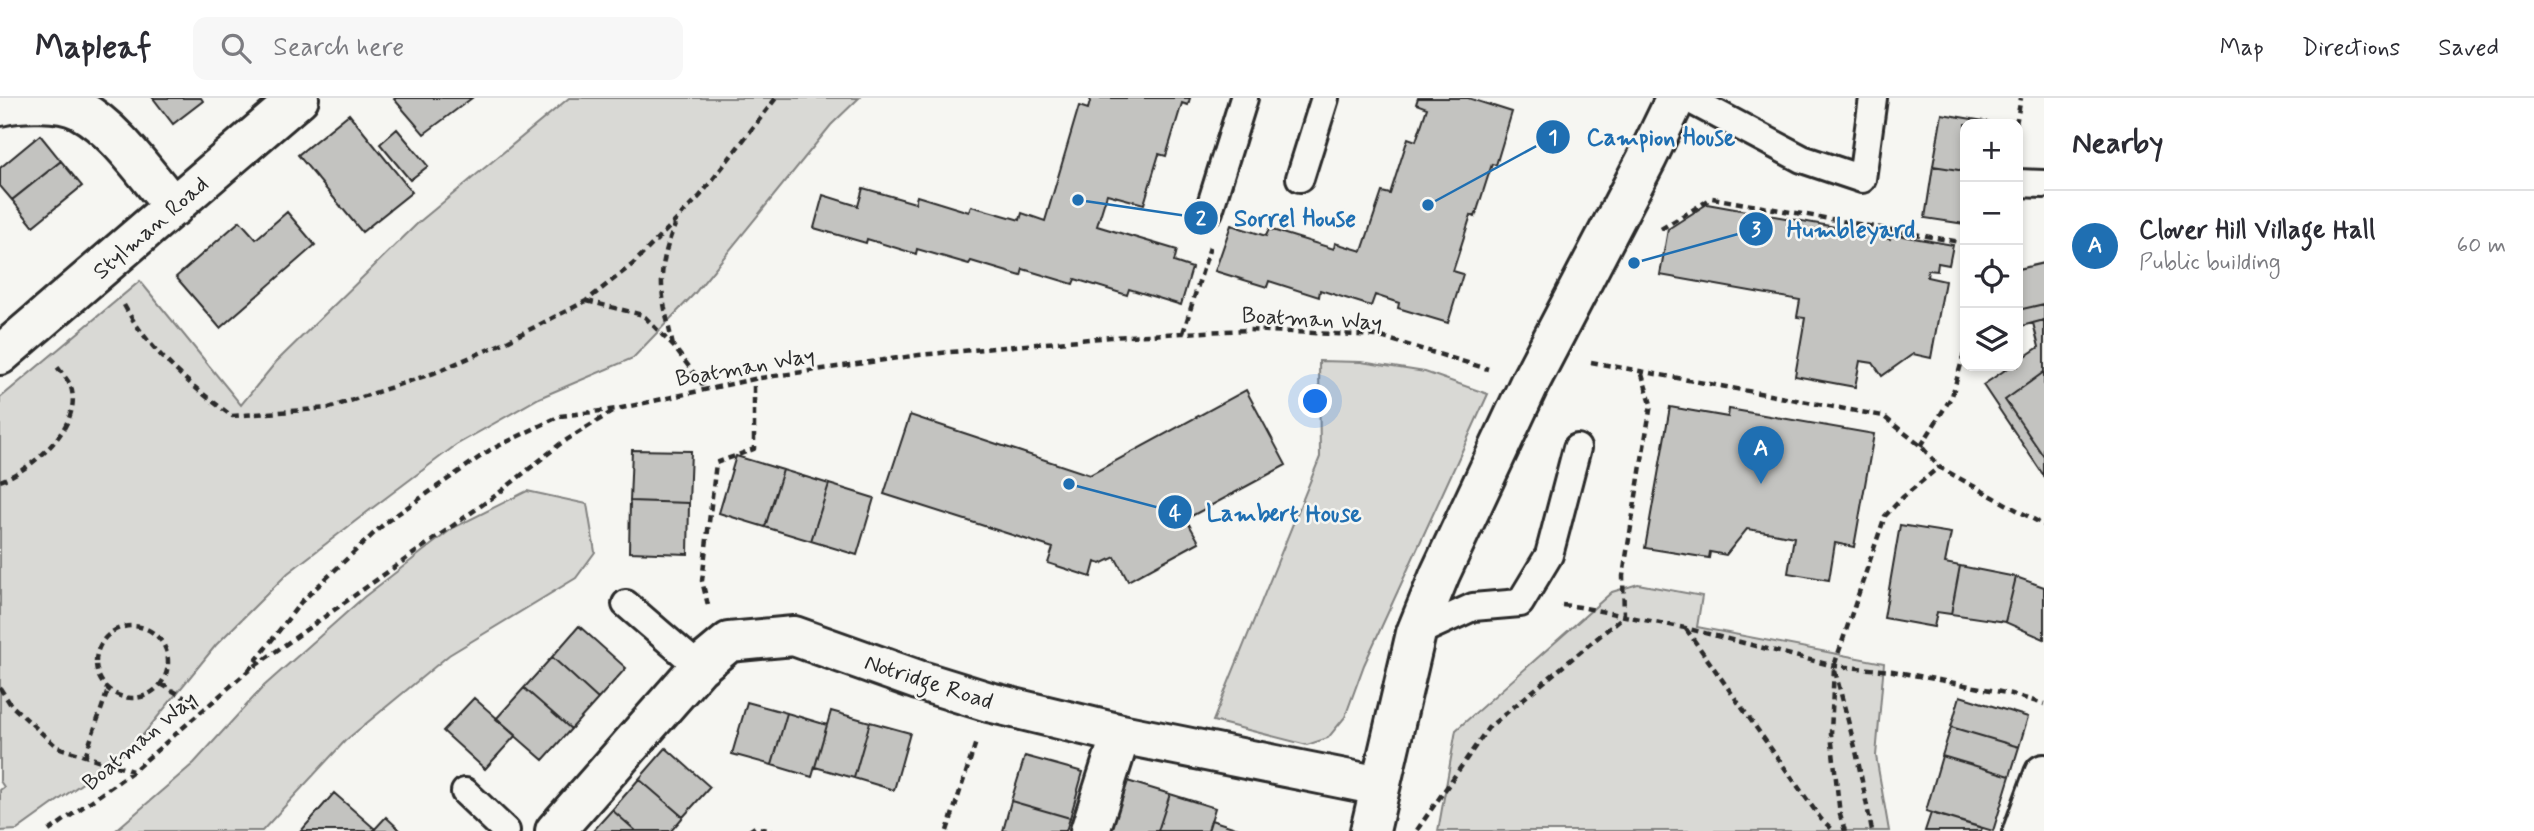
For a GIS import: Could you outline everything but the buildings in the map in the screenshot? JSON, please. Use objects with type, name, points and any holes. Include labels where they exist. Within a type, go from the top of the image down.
[{"type":"street","name":"Stylman Road","points":[[0,355],[299,98]]},
{"type":"street","points":[[1370,831],[1416,633],[1440,574],[1529,384],[1676,98]]},
{"type":"street","points":[[0,106],[38,102],[78,109],[106,129],[174,207]]},
{"type":"street","name":"Notridge Road","points":[[729,642],[794,636],[989,702],[1121,734],[1381,784]]},
{"type":"street","points":[[555,831],[699,667],[729,642]]},
{"type":"street","points":[[1090,831],[1121,734]]},
{"type":"street","points":[[2023,831],[2044,774]]},
{"type":"lane","points":[[1209,211],[1244,98]]},
{"type":"lane","points":[[1300,178],[1325,98]]},
{"type":"lane","points":[[1687,98],[1802,159],[1861,179],[1873,98]]},
{"type":"lane","points":[[2023,183],[2044,184]]},
{"type":"lane","points":[[1416,633],[1473,607],[1520,603],[1549,555],[1577,448]]},
{"type":"lane","points":[[626,604],[699,667]]},
{"type":"lane","points":[[465,792],[506,831]]},
{"type":"path","points":[[104,266],[125,309],[157,351],[199,392],[232,416],[328,408],[433,373],[501,344],[586,301],[633,264],[700,197],[776,98]]},
{"type":"path","points":[[2017,119],[2021,98]]},
{"type":"path","points":[[1616,216],[1662,230],[1712,198],[1960,242]]},
{"type":"path","points":[[674,347],[660,286],[664,253],[676,221]]},
{"type":"path","points":[[1183,333],[1211,242]]},
{"type":"path","points":[[586,301],[643,315],[674,347],[706,389]]},
{"type":"path","points":[[0,481],[42,456],[72,416],[71,386],[31,329]]},
{"type":"path","name":"Boatman Way","points":[[248,671],[301,602],[386,522],[490,450],[560,416],[617,409],[754,379],[919,355],[1111,337],[1248,330],[1378,336],[1529,384]]},
{"type":"path","points":[[1529,384],[1592,362],[1883,416],[1921,446],[1938,467],[2044,525]]},
{"type":"path","points":[[1921,446],[1952,396],[1960,368]]},
{"type":"path","points":[[1625,616],[1623,576],[1651,404],[1642,371]]},
{"type":"path","points":[[729,642],[709,607],[702,581],[716,463],[754,449],[754,379]]},
{"type":"path","name":"Boatman Way","points":[[49,831],[132,772],[248,671],[499,493],[560,444],[617,409]]},
{"type":"path","points":[[1845,831],[1840,815],[1831,734],[1834,666],[1885,516],[1902,497],[1938,467]]},
{"type":"path","points":[[1520,603],[1580,607],[1685,628],[1834,666],[1893,671],[2011,694],[2044,704]]},
{"type":"path","points":[[1417,831],[1488,728],[1625,616]]},
{"type":"path","points":[[134,626],[147,629],[165,647],[167,672],[162,684],[150,694],[136,698],[121,697],[108,690],[100,680],[96,668],[96,655],[101,643],[121,628],[134,626]]},
{"type":"path","points":[[1685,628],[1821,819],[1835,831]]},
{"type":"path","points":[[1834,666],[1856,751],[1872,831]]},
{"type":"path","points":[[162,684],[204,709]]},
{"type":"path","points":[[0,688],[11,705],[57,747],[132,772]]},
{"type":"path","points":[[85,757],[108,690]]},
{"type":"path","points":[[947,831],[989,702]]},
{"type":"path","points":[[749,831],[755,827],[772,831]]},
{"type":"shaded area","points":[[569,98],[859,98],[831,125],[695,293],[633,358],[539,398],[456,445],[288,573],[216,645],[134,746],[17,830],[0,831],[0,790],[4,787],[0,781],[0,398],[140,281],[241,405],[276,362],[418,223]]},
{"type":"shaded area","points":[[1319,361],[1361,362],[1425,372],[1488,394],[1364,665],[1345,717],[1328,738],[1307,745],[1213,721],[1320,457]]},
{"type":"shaded area","points":[[527,491],[587,504],[595,552],[576,578],[449,655],[345,741],[262,831],[115,831],[194,763],[264,686],[364,597],[453,528]]},
{"type":"shaded area","points":[[1638,584],[1702,596],[1697,627],[1884,663],[1876,756],[1889,831],[1438,831],[1456,730],[1612,592]]},
{"type":"place","name":"Sorrel House","points":[[1078,200]]},
{"type":"place","name":"Campion House","points":[[1428,205]]},
{"type":"place","name":"Humbleyard","points":[[1634,263]]},
{"type":"place","name":"Lambert House","points":[[1069,484]]},
{"type":"place","name":"Clover Hill Village Hall","points":[[1761,484]]}]
